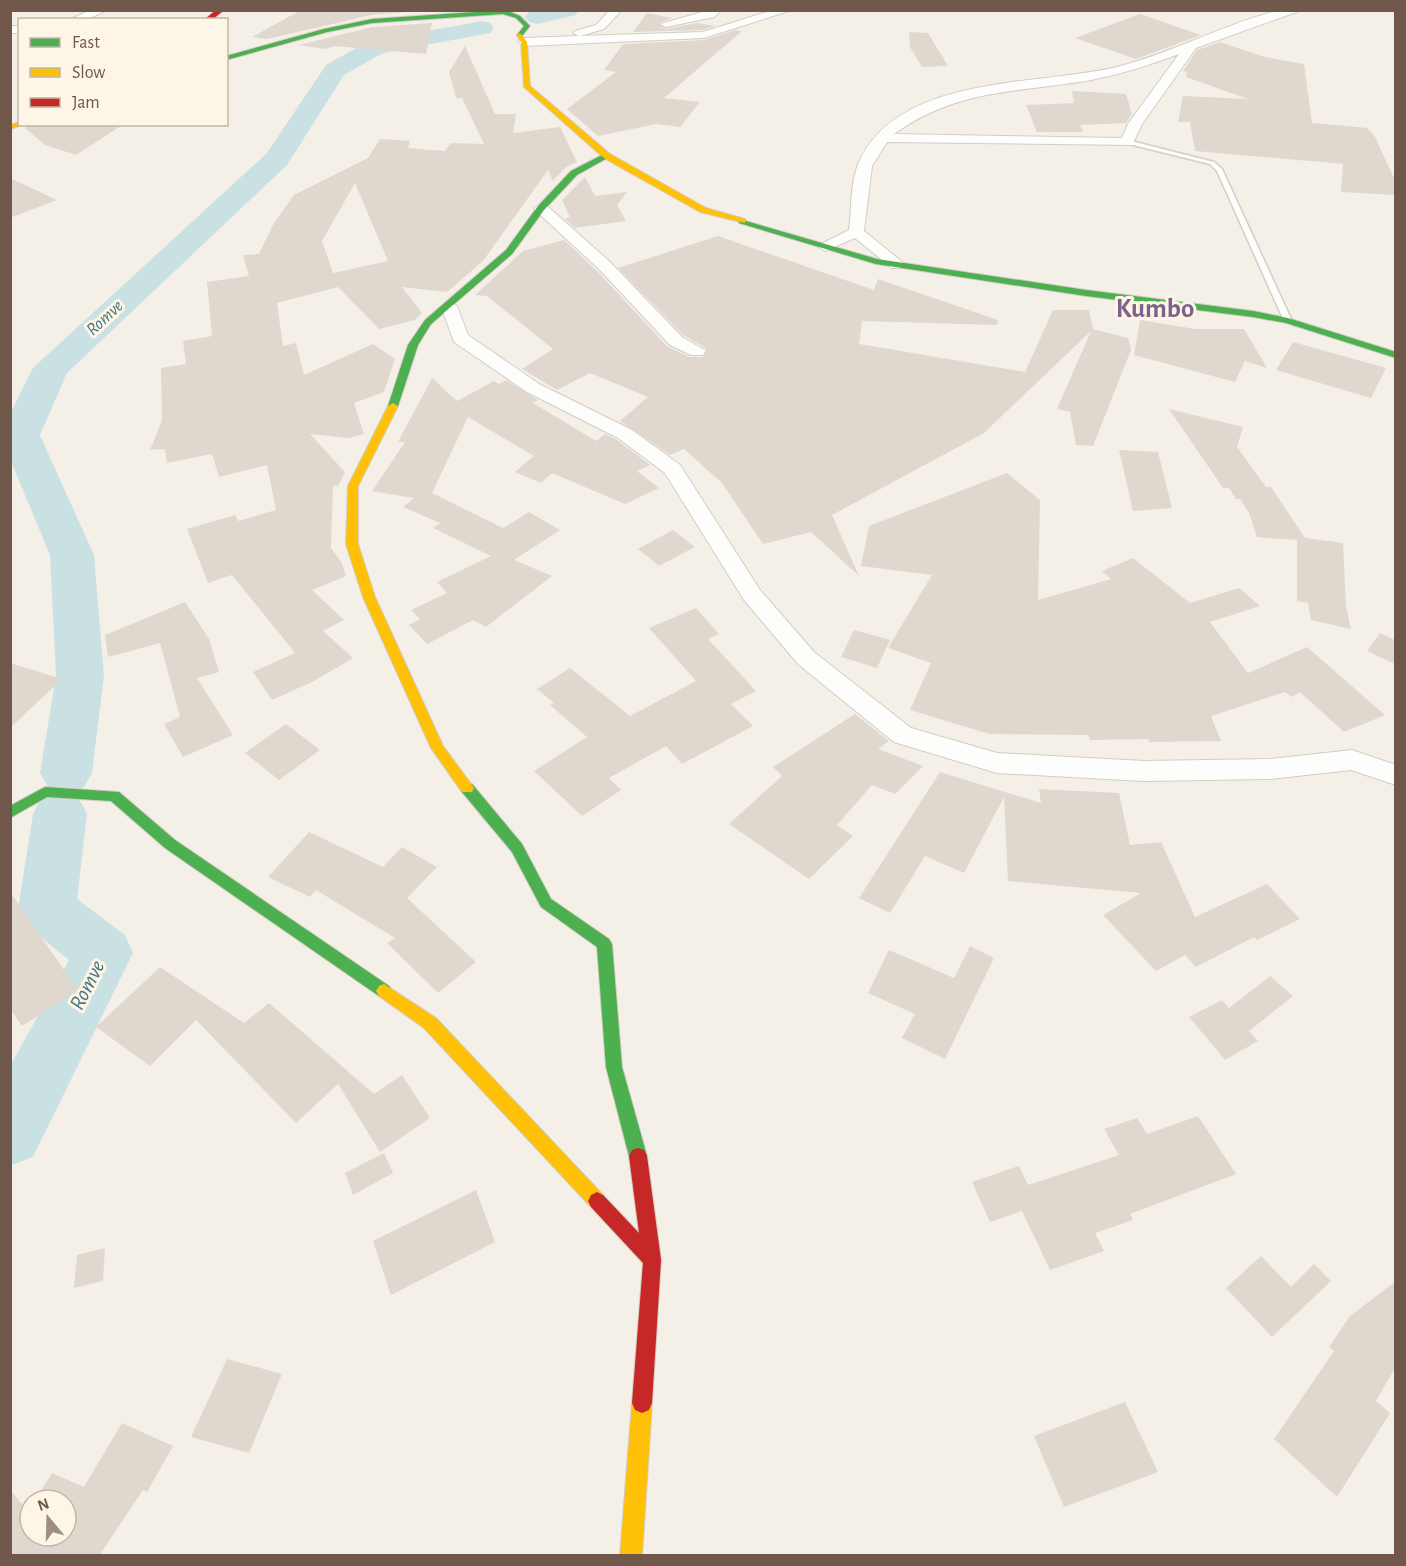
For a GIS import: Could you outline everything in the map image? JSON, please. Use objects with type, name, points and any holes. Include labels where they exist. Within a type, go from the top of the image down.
[{"type":"street","points":[[80,18],[102,10]]},
{"type":"street","points":[[582,33],[600,27],[617,10]]},
{"type":"street","points":[[531,41],[551,36],[648,27],[710,15],[717,10]]},
{"type":"street","points":[[228,57],[326,30],[372,21],[500,11],[518,17],[527,26],[519,33],[531,41],[704,35],[787,10]]},
{"type":"street","points":[[856,232],[866,161],[883,138],[910,116],[933,104],[1006,87],[1104,75],[1149,63],[1261,19],[1297,10]]},
{"type":"street","points":[[531,41],[527,87],[607,156],[703,210],[898,265],[1253,314],[1288,321],[1395,355]]},
{"type":"street","points":[[883,138],[1127,142],[1135,124],[1190,47]]},
{"type":"street","points":[[607,156],[574,173],[541,208],[509,252],[428,322],[413,345],[391,412],[354,486],[352,544],[369,597],[438,748],[468,789],[517,848],[546,903],[604,944],[614,1067],[641,1166],[652,1260],[632,1556]]},
{"type":"street","points":[[541,208],[604,265],[676,341],[698,351]]},
{"type":"street","points":[[825,246],[856,232]]},
{"type":"street","points":[[856,232],[898,265]]},
{"type":"street","points":[[449,306],[460,338],[533,388],[625,434],[673,469],[752,595],[806,658],[848,694],[903,735],[997,763],[1144,771],[1270,769],[1352,760],[1395,775]]},
{"type":"street","points":[[10,813],[45,792],[114,796],[170,844],[430,1023],[652,1260]]},
{"type":"lane","points":[[1127,142],[1212,163],[1220,170],[1288,321]]},
{"type":"building","points":[[301,10],[427,10],[372,15],[267,39],[252,37]]},
{"type":"building","points":[[647,13],[672,18],[658,23],[665,29],[697,23],[715,26],[703,30],[633,32]]},
{"type":"building","points":[[1140,14],[1201,35],[1136,59],[1075,38]]},
{"type":"building","points":[[432,23],[426,54],[335,46],[325,49],[299,45],[372,27]]},
{"type":"building","points":[[736,30],[742,31],[664,98],[700,102],[680,127],[656,124],[598,136],[567,109],[616,72],[604,70],[623,44],[704,40]]},
{"type":"building","points":[[909,32],[928,33],[948,66],[922,67],[910,47]]},
{"type":"building","points":[[1220,42],[1265,57],[1304,64],[1312,123],[1367,128],[1374,135],[1395,180],[1395,195],[1341,192],[1343,164],[1195,151],[1190,122],[1178,122],[1183,96],[1248,99],[1186,77],[1187,72],[1183,71],[1197,50]]},
{"type":"building","points":[[465,46],[495,114],[516,114],[513,133],[560,127],[577,162],[566,167],[553,181],[548,170],[483,261],[447,292],[402,287],[422,313],[415,320],[379,329],[338,287],[277,303],[283,346],[296,343],[304,375],[373,344],[395,359],[384,392],[354,403],[364,434],[348,438],[310,434],[345,472],[338,486],[333,485],[331,548],[342,563],[346,576],[312,590],[344,620],[323,631],[353,658],[314,681],[272,700],[253,672],[295,653],[232,575],[208,583],[187,529],[235,515],[238,521],[276,510],[267,465],[219,477],[212,454],[167,463],[165,449],[150,450],[162,420],[161,368],[186,364],[183,341],[212,336],[207,282],[249,276],[243,255],[259,254],[274,223],[294,195],[368,158],[380,139],[410,141],[408,148],[445,151],[451,143],[484,144],[462,98],[456,98],[449,72]],"holes":[[[355,183],[388,261],[333,273],[322,241]]]},
{"type":"building","points":[[1072,91],[1126,94],[1132,114],[1126,123],[1080,125],[1083,132],[1037,132],[1026,105],[1074,103]]},
{"type":"building","points":[[28,126],[121,126],[76,155],[45,145],[25,128]]},
{"type":"building","points":[[585,177],[595,196],[627,192],[617,205],[626,221],[575,228],[565,219],[570,217],[562,200]]},
{"type":"building","points":[[10,178],[57,200],[10,218]]},
{"type":"building","points":[[718,236],[874,290],[878,279],[998,320],[997,325],[862,321],[859,344],[1025,372],[1053,310],[1089,310],[1093,329],[1128,338],[1131,350],[1093,446],[1076,445],[1070,412],[1057,409],[1091,331],[984,433],[832,515],[859,576],[811,532],[763,544],[722,483],[684,449],[670,455],[620,421],[648,397],[590,373],[557,390],[522,369],[553,349],[487,296],[475,295],[523,251],[564,240],[596,270],[668,347],[690,357],[703,357],[707,349],[683,335],[618,268]]},
{"type":"building","points":[[1140,320],[1195,329],[1244,329],[1267,368],[1245,361],[1235,382],[1134,355]]},
{"type":"building","points":[[1293,342],[1386,368],[1371,398],[1276,370]]},
{"type":"building","points":[[432,378],[457,401],[494,381],[499,384],[506,380],[538,400],[533,403],[596,441],[605,434],[617,440],[650,465],[637,471],[659,488],[625,504],[552,473],[541,483],[515,472],[534,456],[468,417],[432,493],[503,528],[529,512],[560,530],[514,560],[552,576],[486,627],[473,620],[427,644],[409,625],[420,619],[411,610],[447,593],[437,582],[491,556],[433,528],[440,523],[403,507],[414,498],[372,491],[405,442],[398,442]]},
{"type":"building","points":[[1169,409],[1243,427],[1237,447],[1266,487],[1271,487],[1305,538],[1343,543],[1346,607],[1351,629],[1311,620],[1308,603],[1297,601],[1297,540],[1257,537],[1249,513],[1240,499],[1236,499],[1229,488],[1223,488]]},
{"type":"building","points":[[1119,450],[1158,452],[1172,508],[1133,511]]},
{"type":"building","points":[[1007,473],[1040,500],[1038,600],[1111,579],[1102,571],[1133,558],[1190,603],[1239,588],[1260,606],[1210,622],[1248,673],[1307,647],[1385,715],[1344,732],[1300,692],[1292,697],[1285,692],[1211,716],[1221,741],[1149,742],[1148,739],[1090,740],[1088,735],[989,734],[910,710],[931,663],[888,648],[932,575],[861,566],[869,526]]},
{"type":"building","points":[[673,530],[695,547],[659,566],[638,549]]},
{"type":"building","points":[[185,602],[209,639],[219,672],[197,678],[233,735],[183,757],[164,724],[180,717],[160,643],[108,657],[105,635]]},
{"type":"building","points":[[696,608],[719,634],[708,639],[756,691],[731,704],[753,726],[682,764],[666,746],[609,778],[621,790],[582,816],[534,771],[587,737],[550,705],[554,703],[537,689],[570,668],[630,716],[696,681],[649,628]]},
{"type":"building","points":[[854,630],[890,640],[877,668],[841,657]]},
{"type":"building","points":[[1380,633],[1395,640],[1395,664],[1367,651]]},
{"type":"building","points":[[10,663],[62,679],[10,728]]},
{"type":"building","points":[[855,714],[889,741],[878,749],[923,766],[895,794],[872,785],[837,825],[853,836],[809,879],[729,824],[782,776],[773,767]]},
{"type":"building","points":[[286,724],[320,750],[279,780],[245,753]]},
{"type":"building","points":[[940,772],[1041,803],[1039,789],[1119,793],[1130,845],[1161,842],[1195,917],[1267,884],[1300,919],[1257,940],[1254,937],[1196,967],[1185,955],[1156,971],[1103,915],[1141,893],[1008,881],[1004,797],[964,873],[925,856],[890,913],[859,898]]},
{"type":"building","points":[[309,832],[383,867],[402,847],[437,867],[407,898],[476,962],[438,993],[387,943],[395,938],[316,890],[310,897],[268,877]]},
{"type":"building","points":[[10,892],[78,990],[22,1026],[10,1009]]},
{"type":"building","points":[[970,946],[994,958],[945,1059],[902,1038],[915,1014],[868,993],[889,950],[954,978]]},
{"type":"building","points":[[160,967],[244,1023],[269,1003],[374,1094],[402,1075],[430,1118],[380,1152],[338,1084],[296,1123],[196,1020],[150,1066],[96,1027]]},
{"type":"building","points":[[1270,976],[1293,996],[1249,1031],[1258,1041],[1225,1060],[1189,1017],[1222,1000],[1229,1008]]},
{"type":"building","points":[[1198,1116],[1236,1174],[1130,1214],[1133,1220],[1095,1233],[1104,1251],[1050,1270],[1022,1211],[990,1222],[972,1182],[1019,1166],[1028,1185],[1119,1155],[1104,1129],[1137,1118],[1147,1134]]},
{"type":"building","points":[[384,1153],[393,1173],[353,1195],[345,1173]]},
{"type":"building","points":[[476,1190],[495,1242],[391,1295],[373,1241]]},
{"type":"building","points":[[105,1248],[103,1281],[74,1288],[77,1255]]},
{"type":"building","points":[[1261,1256],[1291,1287],[1314,1264],[1331,1281],[1272,1337],[1226,1288]]},
{"type":"building","points":[[1395,1282],[1395,1368],[1376,1401],[1390,1413],[1337,1497],[1274,1439],[1334,1351],[1329,1347],[1350,1316]]},
{"type":"building","points":[[227,1359],[282,1374],[249,1453],[191,1437]]},
{"type":"building","points":[[1125,1402],[1158,1472],[1064,1507],[1034,1436]]},
{"type":"building","points":[[122,1423],[173,1446],[147,1492],[143,1490],[99,1556],[10,1556],[10,1490],[18,1499],[18,1548],[78,1548],[78,1488],[43,1488],[52,1473],[84,1487]]},
{"type":"waterway","name":"Romve","points":[[537,17],[568,10]]},
{"type":"waterway","name":"Romve","points":[[66,773],[80,676],[72,555],[20,435],[51,368],[277,159],[335,70],[376,47],[482,28]]},
{"type":"waterway","name":"Romve","points":[[10,1134],[104,953],[47,909],[60,814]]},
{"type":"traffic: fast","points":[[228,57],[326,30],[372,21],[504,12],[518,17],[527,26],[520,35]]},
{"type":"traffic: fast","points":[[393,406],[413,345],[428,322],[509,252],[541,208],[574,173],[607,156]]},
{"type":"traffic: fast","points":[[742,221],[876,261],[1086,293],[1253,314],[1288,321],[1396,355]]},
{"type":"traffic: fast","points":[[467,788],[517,848],[546,903],[604,944],[614,1067],[638,1156]]},
{"type":"traffic: fast","points":[[10,813],[45,792],[114,796],[170,844],[384,991]]},
{"type":"traffic: slow","points":[[520,35],[524,42],[527,87],[607,156],[703,210],[742,221]]},
{"type":"traffic: slow","points":[[10,127],[18,125]]},
{"type":"traffic: slow","points":[[393,406],[353,486],[352,544],[369,597],[438,748],[467,788]]},
{"type":"traffic: slow","points":[[384,991],[430,1023],[597,1201]]},
{"type":"traffic: slow","points":[[631,1556],[642,1403]]},
{"type":"traffic: jam","points":[[210,18],[221,10]]},
{"type":"traffic: jam","points":[[638,1156],[652,1260],[642,1403]]},
{"type":"traffic: jam","points":[[597,1201],[652,1260]]},
{"type":"district","name":"Kumbo","points":[[1155,308]]}]
